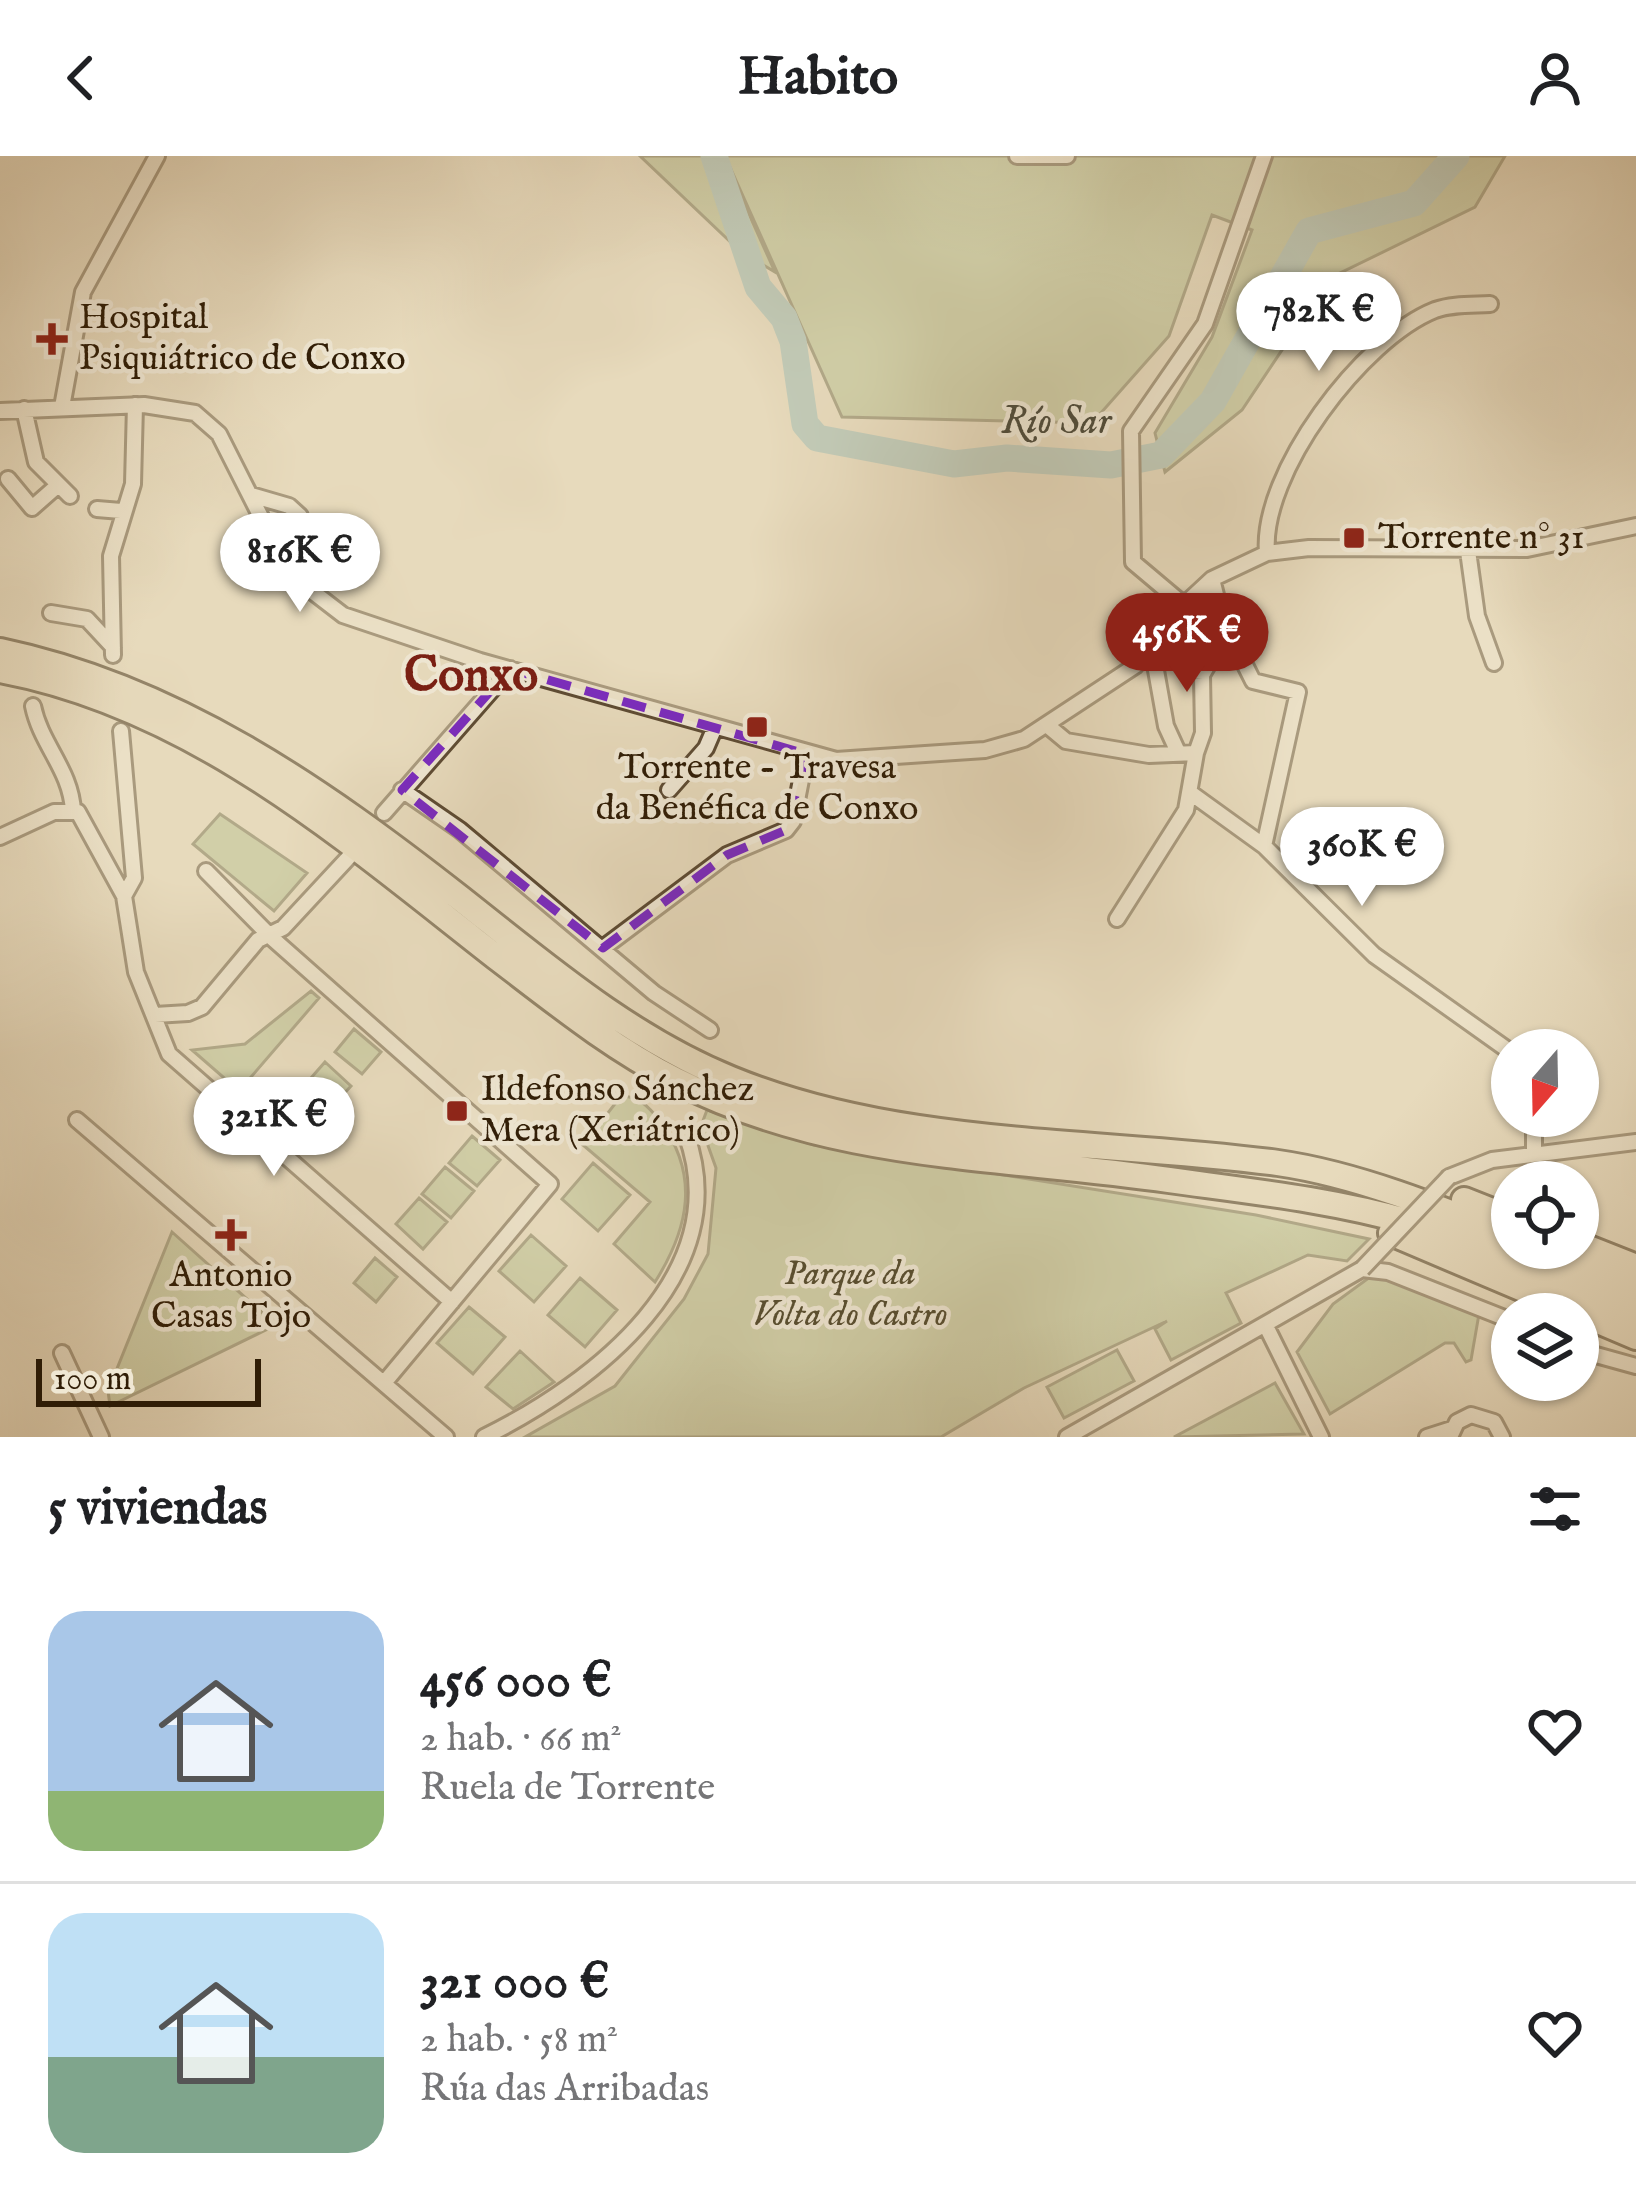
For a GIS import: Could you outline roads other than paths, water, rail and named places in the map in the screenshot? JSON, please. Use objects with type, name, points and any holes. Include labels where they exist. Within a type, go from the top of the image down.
[{"type":"highway","points":[[0,634],[68,651],[213,713],[315,778],[346,812]]},
{"type":"highway","points":[[0,651],[95,676],[182,712],[257,752],[346,812],[639,1033],[733,1080],[838,1112],[965,1131],[1284,1164],[1406,1196],[1491,1230]]},
{"type":"highway","points":[[0,670],[71,686],[170,726],[231,761],[320,820],[608,1041],[723,1103],[838,1142],[1256,1194],[1409,1222],[1636,1314]]},
{"type":"highway","points":[[0,685],[61,699],[192,752],[231,761]]},
{"type":"highway","points":[[1284,1164],[1315,1162],[1397,1178],[1491,1212]]},
{"type":"highway","points":[[1256,1194],[1400,1235],[1636,1337]]},
{"type":"highway","points":[[1599,1252],[1636,1267]]},
{"type":"highway","points":[[1588,1269],[1636,1289]]},
{"type":"street","points":[[62,407],[83,292],[157,156]]},
{"type":"street","points":[[1017,156],[1067,156]]},
{"type":"street","points":[[1203,672],[1188,670],[1192,636],[1180,609],[1133,562],[1134,422],[1186,358],[1204,325],[1264,156]]},
{"type":"street","points":[[1267,554],[1270,509],[1301,444],[1337,392],[1421,317],[1455,305],[1490,304]]},
{"type":"street","points":[[50,613],[87,619],[113,651],[111,556],[133,484],[135,405]]},
{"type":"street","points":[[0,411],[135,405],[184,409],[204,417],[250,495],[262,519],[262,532],[294,574],[330,607],[356,622],[806,754],[846,760],[985,750],[1008,746],[1048,727],[1103,692],[1152,648],[1180,609],[1212,579],[1267,554],[1310,548],[1468,551],[1546,547],[1636,526]]},
{"type":"street","points":[[8,479],[32,508],[63,491],[29,446],[24,409]]},
{"type":"street","points":[[250,495],[295,509],[302,520],[301,536],[292,545],[273,545]]},
{"type":"street","points":[[262,519],[277,505]]},
{"type":"street","points":[[97,509],[121,512]]},
{"type":"street","points":[[292,545],[294,574]]},
{"type":"street","points":[[1468,551],[1478,616],[1494,663]]},
{"type":"street","points":[[1117,919],[1192,794],[1203,733],[1203,672],[1219,646],[1222,619],[1212,579]]},
{"type":"street","points":[[1219,646],[1241,657],[1253,681],[1298,692],[1264,846]]},
{"type":"street","points":[[1152,648],[1166,727],[1177,750]]},
{"type":"street","points":[[384,813],[509,669]]},
{"type":"street","points":[[33,706],[40,736],[59,760],[72,790],[74,812]]},
{"type":"street","points":[[1048,727],[1066,741],[1149,755],[1177,750],[1196,753]]},
{"type":"street","points":[[669,790],[706,748],[715,728]]},
{"type":"street","points":[[121,731],[134,878],[124,896]]},
{"type":"street","points":[[603,948],[727,855],[786,830],[806,754]]},
{"type":"street","points":[[401,790],[460,830],[654,993],[710,1030]]},
{"type":"street","points":[[1192,794],[1264,846],[1374,955],[1491,1038]]},
{"type":"street","points":[[0,837],[28,821],[74,812],[84,819],[111,879],[124,896],[136,973],[169,1054],[452,1302]]},
{"type":"street","points":[[155,1015],[202,1006],[258,940],[272,938],[348,858]]},
{"type":"street","points":[[206,871],[272,938],[545,1176],[550,1189],[384,1383]]},
{"type":"street","points":[[77,1120],[446,1437]]},
{"type":"street","points":[[484,1437],[547,1404],[593,1370],[673,1278],[692,1241],[699,1206],[695,1158],[686,1134]]},
{"type":"street","points":[[1534,1137],[1534,1154]]},
{"type":"street","points":[[1067,1437],[1267,1328],[1362,1269],[1449,1177],[1467,1166],[1636,1142]]},
{"type":"street","points":[[1362,1269],[1388,1272],[1491,1313]]},
{"type":"street","points":[[1267,1328],[1322,1437]]},
{"type":"street","points":[[62,1353],[101,1437]]},
{"type":"street","points":[[1599,1356],[1636,1366]]},
{"type":"street","points":[[1427,1437],[1451,1433],[1464,1418],[1480,1415],[1494,1422],[1502,1437]]},
{"type":"waterway","name":"Río Sar","points":[[714,156],[758,287],[784,318],[793,341],[805,424],[817,438],[954,464],[1007,458],[1111,465],[1161,455],[1213,401],[1309,231],[1414,203],[1456,156]]},
{"type":"place","name":"Hospital Psiquiátrico de Conxo","points":[[52,339]]},
{"type":"place","name":"Torrente n° 31","points":[[1354,538]]},
{"type":"place","name":"Torrente - Travesa da Benéfica de Conxo","points":[[757,727]]},
{"type":"place","name":"Ildefonso Sánchez Mera (Xeriátrico)","points":[[457,1111]]},
{"type":"place","name":"Antonio Casas Tojo","points":[[231,1235]]},
{"type":"district","name":"Conxo","points":[[471,677]]},
{"type":"park label","name":"Parque da Volta do Castro","points":[[850,1294]]}]
